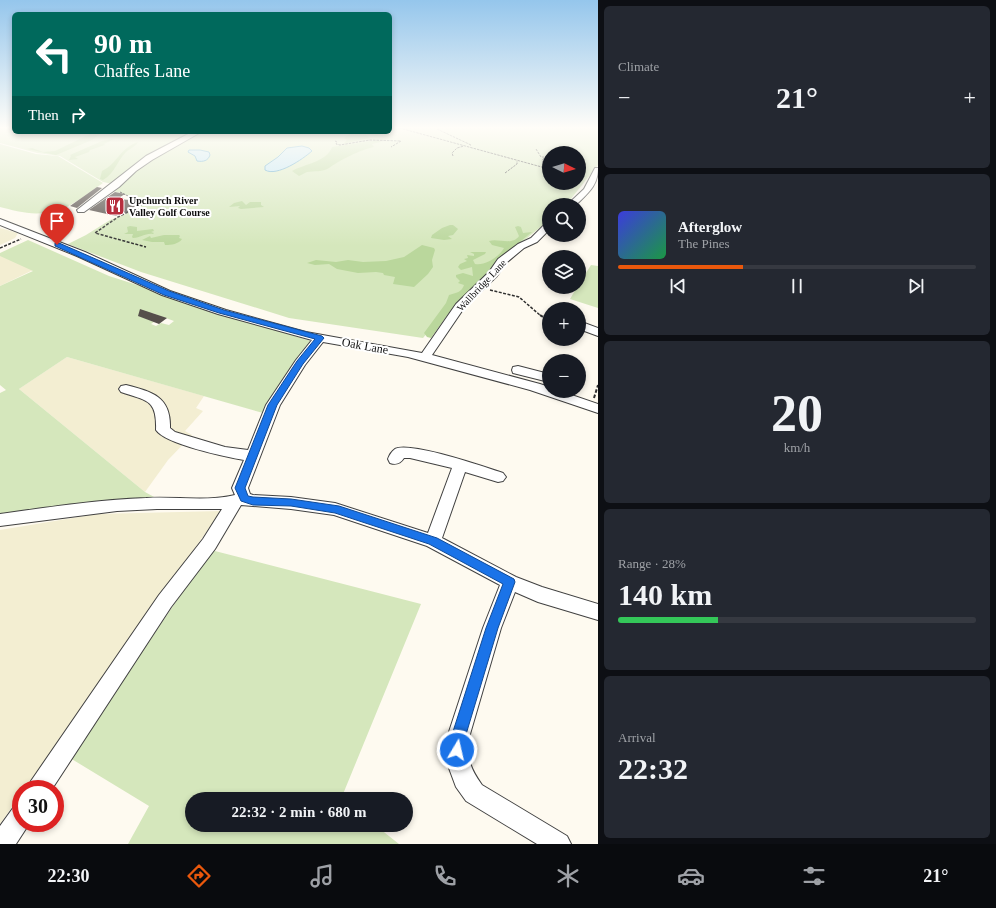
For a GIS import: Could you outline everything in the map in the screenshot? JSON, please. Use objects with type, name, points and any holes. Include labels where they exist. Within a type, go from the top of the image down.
[{"type":"street","points":[[81,210],[116,185],[137,166]]},
{"type":"street","points":[[579,198],[588,190],[598,170]]},
{"type":"street","name":"Oak Lane","points":[[0,222],[31,234],[55,241],[166,293],[222,312],[320,338],[541,380],[595,408]]},
{"type":"street","name":"Wallbridge Lane","points":[[425,357],[460,306],[494,274],[502,261],[520,246],[534,240],[542,232]]},
{"type":"street","points":[[586,331],[598,332]]},
{"type":"street","points":[[45,780],[166,601],[240,500],[240,488],[273,405],[300,363],[320,338]]},
{"type":"street","points":[[518,370],[541,380]]},
{"type":"street","points":[[126,389],[156,400],[162,407],[164,416],[163,430],[170,435],[224,452],[252,456]]},
{"type":"street","points":[[394,458],[400,453],[403,453],[429,458],[498,477]]},
{"type":"street","points":[[433,541],[460,466]]},
{"type":"street","points":[[0,520],[91,507],[157,503],[225,503],[240,500],[291,502],[335,509],[433,541],[510,582],[538,594],[598,612]]},
{"type":"street","points":[[510,582],[492,628],[457,741],[457,760],[464,779],[474,793],[560,844]]},
{"type":"street","points":[[2,844],[12,829]]},
{"type":"path","points":[[505,173],[514,166]]},
{"type":"path","points":[[106,192],[122,192],[132,198],[147,200],[95,233],[146,246]]},
{"type":"path","points":[[0,248],[31,234]]},
{"type":"path","points":[[0,251],[3,247]]},
{"type":"path","points":[[480,288],[518,297],[542,317]]},
{"type":"path","points":[[595,408],[598,385]]},
{"type":"shaded area","points":[[0,228],[18,233],[15,238],[0,245]]},
{"type":"shaded area","points":[[0,255],[33,270],[0,286]]},
{"type":"shaded area","points":[[67,357],[204,396],[196,408],[203,411],[185,431],[192,435],[168,460],[145,492],[19,389]]},
{"type":"shaded area","points":[[221,511],[31,780],[12,780],[12,807],[0,824],[0,530],[97,514]]},
{"type":"green space","points":[[0,166],[75,166],[103,183],[60,211],[55,209],[49,212],[28,213],[0,207]]},
{"type":"green space","points":[[77,166],[133,166],[113,184],[103,182]]},
{"type":"green space","points":[[109,166],[116,166],[107,177],[103,180],[100,179],[102,171]]},
{"type":"green space","points":[[140,166],[542,166],[542,190],[578,190],[572,198],[542,198],[542,226],[465,289],[423,338],[289,318],[141,272],[68,244],[110,220],[124,215],[149,201],[106,189]]},
{"type":"green space","points":[[304,166],[331,166],[321,171],[307,172],[299,176],[292,171]]},
{"type":"green space","points":[[586,166],[597,166],[586,180]]},
{"type":"green space","points":[[242,201],[246,205],[250,202],[261,202],[261,205],[264,207],[241,209],[238,208],[240,206],[229,207],[234,203]]},
{"type":"green space","points":[[453,225],[458,229],[453,235],[448,236],[452,239],[444,240],[431,238],[432,235],[442,228]]},
{"type":"green space","points":[[127,227],[137,227],[137,231],[153,229],[154,231],[151,232],[154,233],[133,238],[133,234],[124,234],[128,232]]},
{"type":"green space","points":[[515,227],[521,227],[523,233],[532,232],[500,258],[494,268],[456,303],[431,338],[427,337],[424,333],[446,303],[449,295],[458,292],[464,285],[458,283],[460,281],[456,275],[463,273],[473,276],[472,267],[461,270],[458,267],[460,264],[467,261],[464,259],[468,258],[467,255],[474,256],[474,254],[470,252],[486,252],[473,260],[475,264],[492,260],[504,248],[492,245],[489,241],[513,241],[519,236]]},
{"type":"green space","points":[[164,235],[179,235],[179,238],[182,239],[177,243],[167,245],[165,245],[164,242],[142,240],[150,236],[151,238]]},
{"type":"green space","points":[[28,240],[109,276],[311,341],[263,413],[67,357],[19,389],[145,492],[156,498],[0,516],[0,393],[6,390],[0,385],[0,286],[33,271],[0,256],[0,253]],"holes":[[[152,313],[174,321],[169,325],[161,323],[156,326],[151,324],[154,322],[145,318]]]},
{"type":"green space","points":[[422,245],[434,248],[435,250],[432,260],[433,267],[414,287],[393,284],[395,277],[384,275],[383,273],[358,273],[337,269],[329,264],[315,265],[307,263],[316,260],[336,262],[348,260],[363,262],[386,261],[404,257]]},
{"type":"green space","points":[[591,265],[598,266],[598,308],[586,304],[586,302],[579,302],[570,299],[573,294],[586,294],[586,273]]},
{"type":"green space","points":[[211,550],[421,604],[344,792],[185,792],[185,832],[384,832],[399,844],[128,844],[149,806],[70,758]]},
{"type":"water","points":[[265,166],[289,166],[270,172],[265,170]]},
{"type":"building","points":[[97,187],[102,188],[77,208],[70,206]]},
{"type":"building","name":"Upchurch River Valley Golf Course","points":[[115,192],[125,194],[117,199],[143,201],[126,213],[123,212],[116,216],[89,210]]},
{"type":"building","points":[[140,309],[167,318],[159,324],[138,316]]},
{"type":"place","name":"Upchurch River Valley Golf Course","points":[[115,206]]},
{"type":"route","points":[[57,245],[166,293],[222,312],[292,332],[320,338],[300,363],[273,405],[240,488],[241,493],[244,499],[253,501],[291,502],[335,509],[433,541],[510,582],[492,628],[457,741],[457,750]]}]
